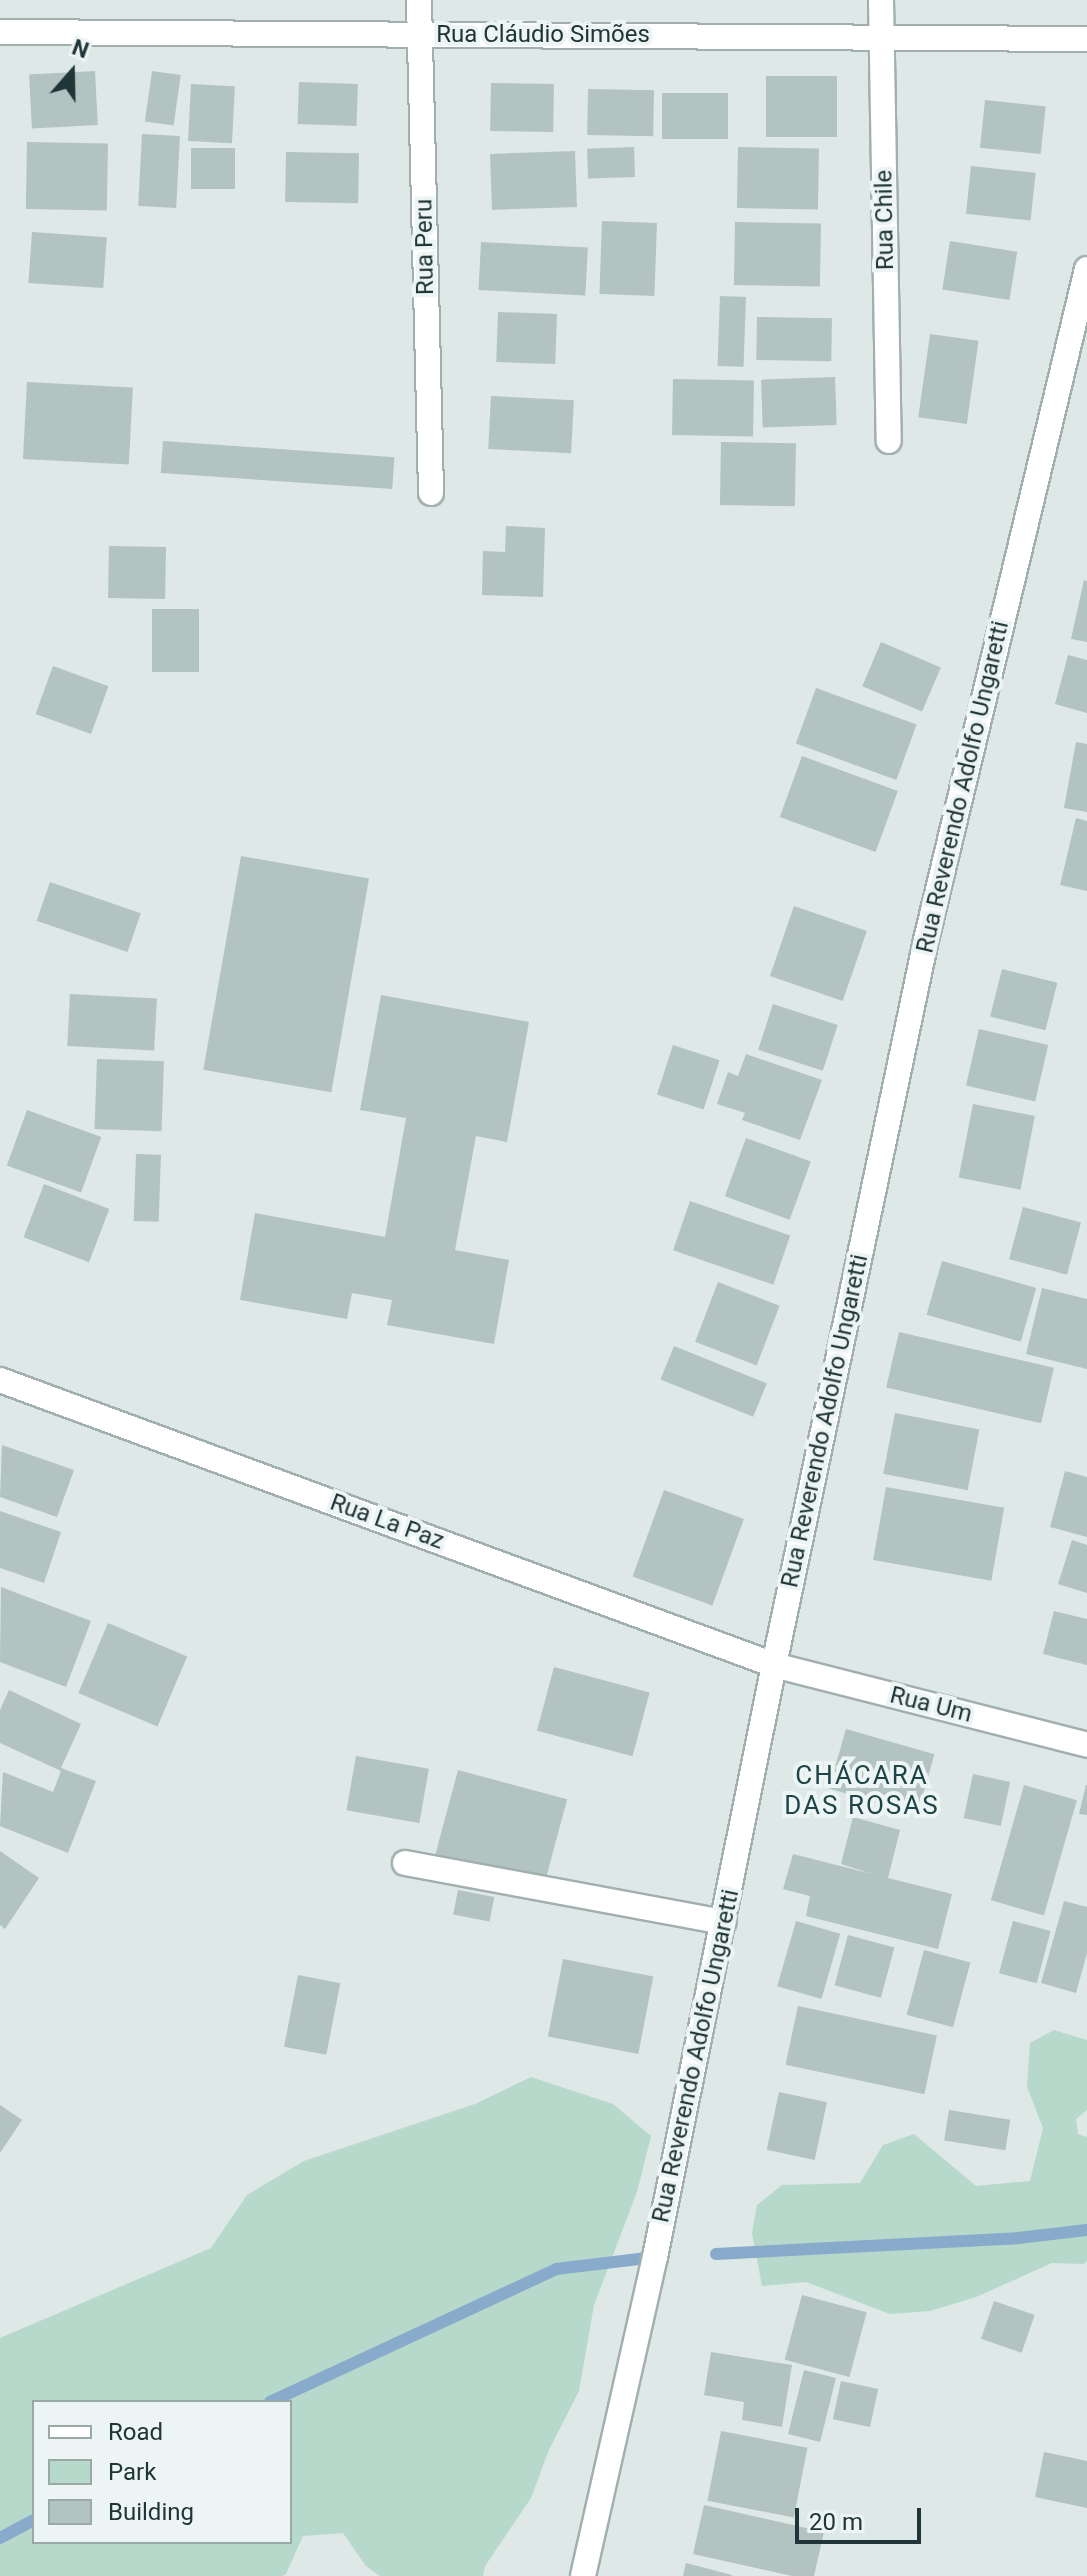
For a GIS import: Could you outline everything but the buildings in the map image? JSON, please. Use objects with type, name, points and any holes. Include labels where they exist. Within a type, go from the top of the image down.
[{"type":"street","name":"Rua Peru","points":[[419,0],[431,493]]},
{"type":"street","name":"Rua Chile","points":[[881,0],[889,441]]},
{"type":"street","name":"Rua Cláudio Simões","points":[[0,32],[1087,39]]},
{"type":"street","name":"Rua Reverendo Adolfo Ungaretti","points":[[583,2576],[655,2257],[774,1665],[926,940],[1087,269]]},
{"type":"street","name":"Rua La Paz","points":[[0,1380],[774,1665]]},
{"type":"street","name":"Rua Um","points":[[774,1665],[1087,1745]]},
{"type":"street","points":[[405,1863],[724,1922]]},
{"type":"green space","points":[[1054,2030],[1087,2040],[1087,2110],[1076,2119],[1078,2134],[1087,2137],[1087,2261],[1083,2264],[1052,2263],[976,2297],[930,2311],[890,2314],[806,2282],[762,2286],[752,2233],[757,2205],[782,2185],[860,2183],[883,2145],[914,2134],[976,2186],[1030,2181],[1043,2128],[1027,2087],[1030,2043]]},
{"type":"green space","points":[[531,2077],[613,2104],[651,2136],[637,2192],[594,2305],[579,2391],[549,2450],[531,2498],[485,2566],[483,2576],[380,2576],[366,2566],[343,2533],[303,2536],[286,2574],[282,2576],[0,2576],[0,2338],[211,2248],[247,2195],[304,2161],[475,2104]]},
{"type":"waterway","points":[[716,2254],[1018,2238],[1087,2230]]},
{"type":"waterway","points":[[274,2400],[556,2269],[655,2257]]},
{"type":"waterway","points":[[0,2538],[32,2521]]},
{"type":"district","name":"CHÁCARA DAS ROSAS","points":[[862,1791]]}]
